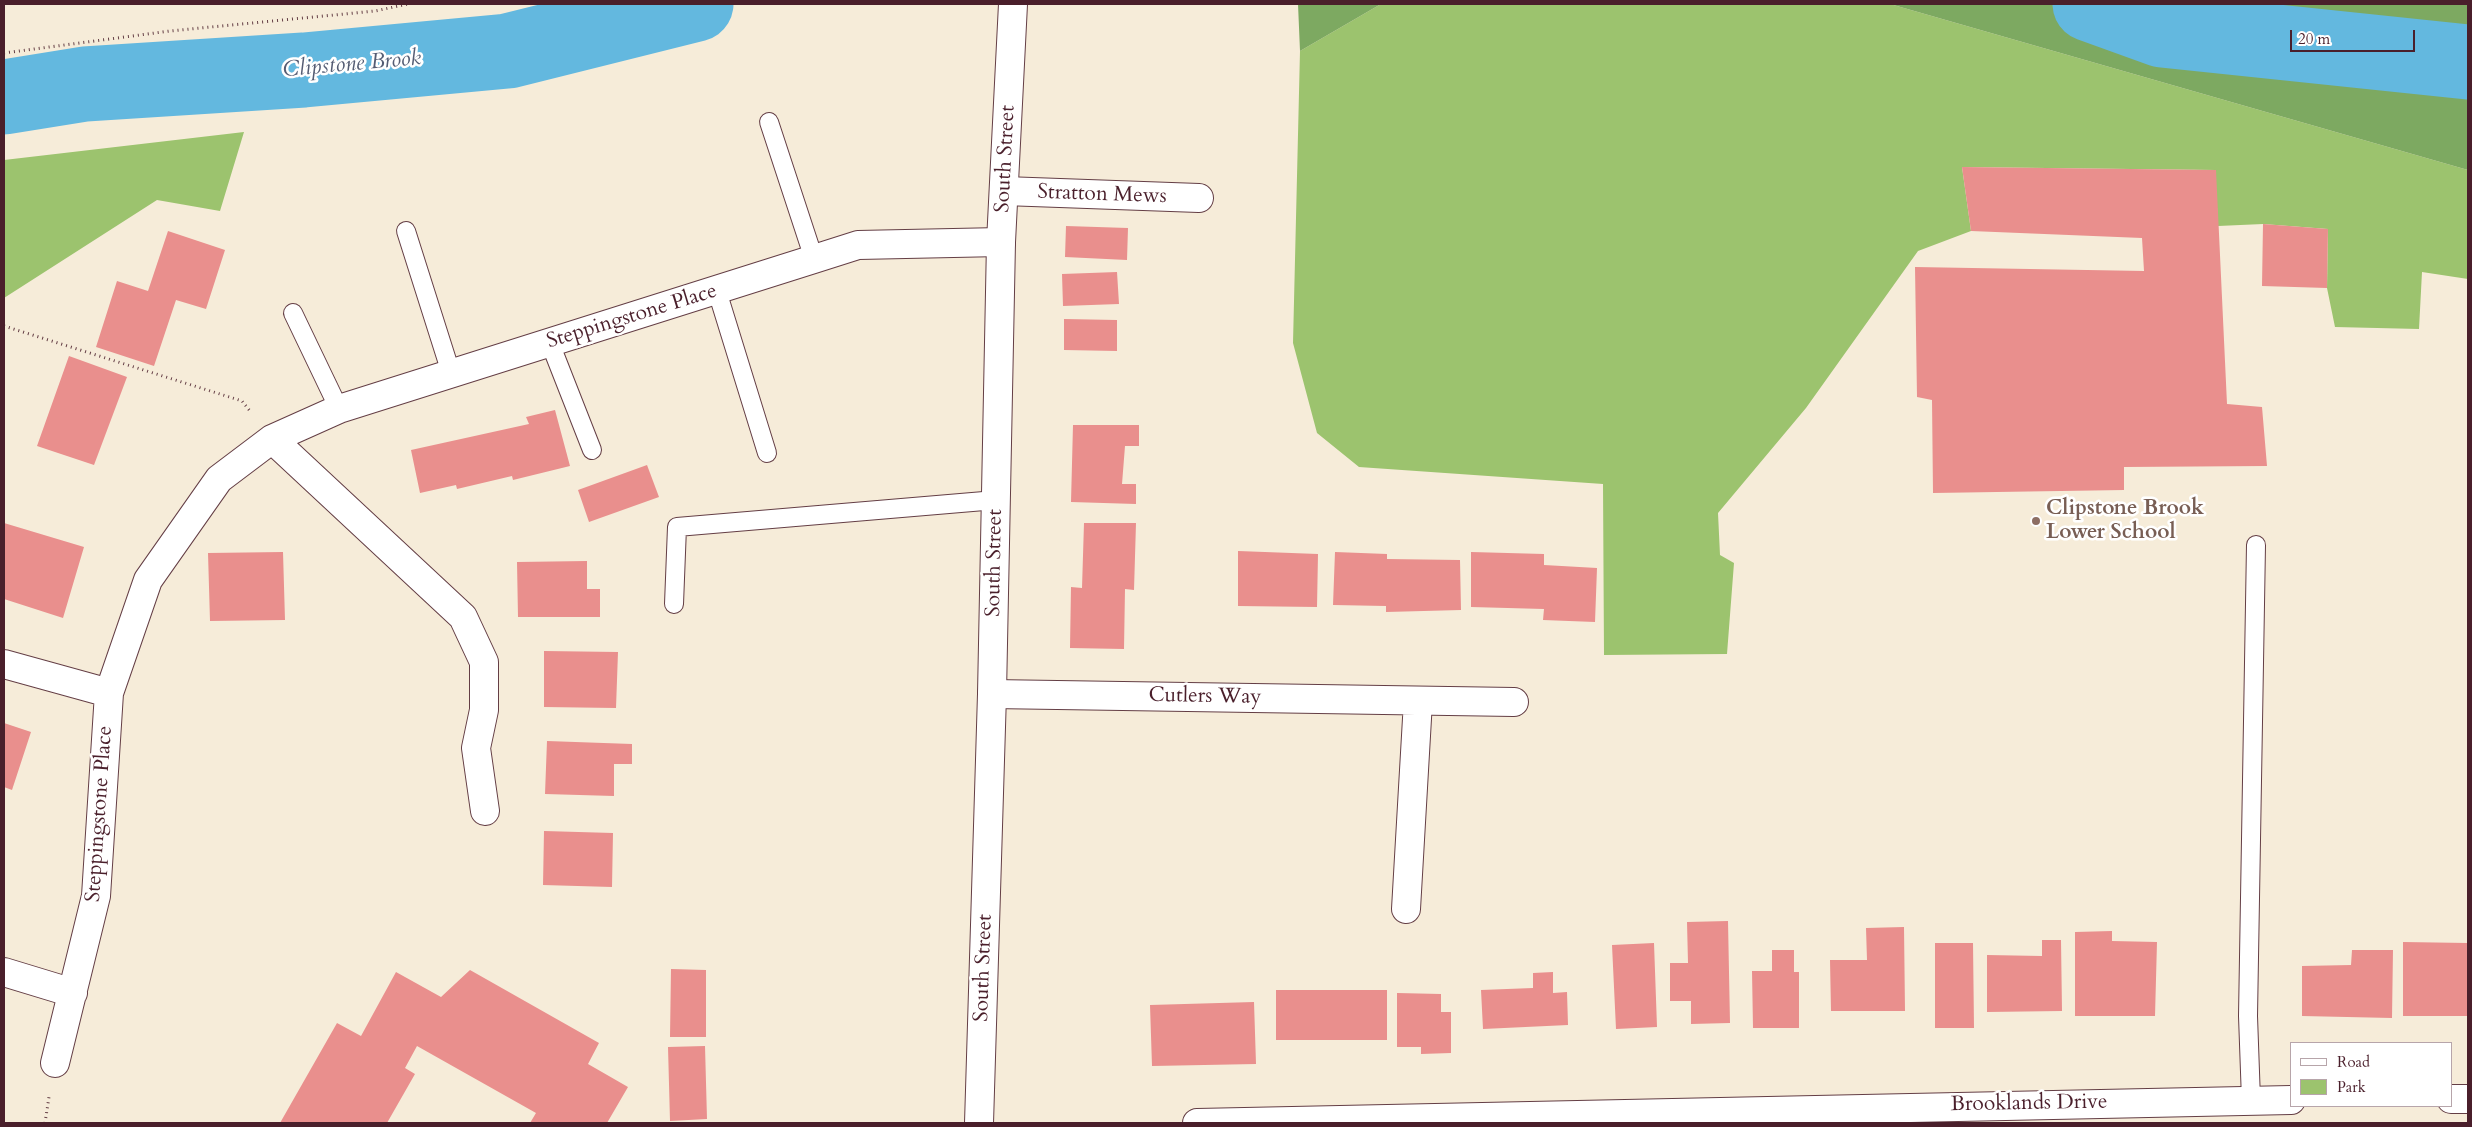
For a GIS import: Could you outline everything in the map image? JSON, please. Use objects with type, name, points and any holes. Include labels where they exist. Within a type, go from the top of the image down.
[{"type":"street","name":"South Street","points":[[980,1123],[992,694],[1001,242],[1013,9]]},
{"type":"street","name":"Stratton Mews","points":[[1004,191],[1199,198]]},
{"type":"street","name":"Steppingstone Place","points":[[55,1063],[96,896],[109,693],[148,580],[219,480],[272,439],[339,409],[550,344],[858,245],[1001,242]]},
{"type":"street","points":[[272,439],[464,617],[484,662],[484,710],[476,748],[486,811]]},
{"type":"street","points":[[4,664],[109,693]]},
{"type":"street","name":"Cutlers Way","points":[[992,694],[1514,702]]},
{"type":"street","points":[[1406,909],[1418,701]]},
{"type":"street","points":[[4,972],[73,993]]},
{"type":"street","points":[[2452,1099],[2468,1098]]},
{"type":"street","name":"Brooklands Drive","points":[[1197,1123],[1906,1115],[2251,1100],[2290,1100]]},
{"type":"lane","points":[[769,122],[814,259]]},
{"type":"lane","points":[[406,231],[451,373]]},
{"type":"lane","points":[[717,291],[767,453]]},
{"type":"lane","points":[[293,313],[339,409]]},
{"type":"lane","points":[[550,344],[592,450]]},
{"type":"lane","points":[[674,604],[677,527],[996,500]]},
{"type":"lane","points":[[2251,1100],[2248,1016],[2256,545]]},
{"type":"path","points":[[4,53],[170,31],[375,11],[408,4]]},
{"type":"path","points":[[4,326],[242,401],[272,439]]},
{"type":"green space","points":[[1298,4],[1381,4],[1300,51]]},
{"type":"green space","points":[[1381,4],[1890,4],[2468,170],[2468,279],[2422,272],[2419,329],[2335,327],[2327,288],[2328,229],[2263,224],[2218,226],[2215,170],[1962,167],[1971,231],[1918,251],[1806,408],[1718,513],[1720,555],[1734,563],[1727,654],[1604,655],[1603,484],[1359,467],[1317,433],[1293,343],[1300,51]]},
{"type":"green space","points":[[1890,4],[2468,5],[2468,170]]},
{"type":"green space","points":[[244,132],[220,211],[157,200],[4,298],[4,160]]},
{"type":"building","points":[[1962,167],[2216,170],[2227,404],[2262,407],[2267,466],[2124,467],[2124,490],[1933,493],[1932,400],[1917,397],[1915,267],[2144,271],[2142,238],[1971,231]]},
{"type":"building","points":[[2263,224],[2328,229],[2327,288],[2262,286]]},
{"type":"building","points":[[1066,226],[1128,228],[1127,260],[1065,257]]},
{"type":"building","points":[[168,231],[225,250],[206,309],[176,300],[154,366],[96,347],[117,281],[148,291]]},
{"type":"building","points":[[1117,272],[1119,304],[1063,306],[1062,274]]},
{"type":"building","points":[[1064,319],[1117,320],[1117,351],[1064,350]]},
{"type":"building","points":[[69,356],[127,377],[94,465],[37,446]]},
{"type":"building","points":[[555,410],[570,466],[513,480],[512,476],[457,489],[456,485],[420,493],[411,450],[529,424],[526,417]]},
{"type":"building","points":[[1073,425],[1139,425],[1139,446],[1125,446],[1122,484],[1136,484],[1136,504],[1071,502]]},
{"type":"building","points":[[647,465],[659,497],[589,522],[578,490]]},
{"type":"building","points":[[4,523],[84,547],[63,618],[4,599]]},
{"type":"building","points":[[1084,523],[1136,523],[1134,590],[1125,589],[1124,649],[1070,648],[1071,587],[1082,588]]},
{"type":"building","points":[[1238,551],[1318,554],[1317,607],[1238,606]]},
{"type":"building","points":[[283,552],[285,620],[210,621],[208,553]]},
{"type":"building","points":[[1335,552],[1387,554],[1387,559],[1460,560],[1461,610],[1386,612],[1386,606],[1333,605]]},
{"type":"building","points":[[1471,552],[1544,554],[1544,565],[1597,568],[1595,622],[1543,620],[1544,609],[1471,607]]},
{"type":"building","points":[[587,561],[587,589],[600,589],[600,617],[518,617],[517,562]]},
{"type":"building","points":[[544,651],[618,652],[616,708],[544,707]]},
{"type":"building","points":[[4,723],[31,732],[12,790],[4,787]]},
{"type":"building","points":[[547,741],[632,744],[632,764],[614,764],[614,796],[545,794]]},
{"type":"building","points":[[544,831],[613,833],[612,887],[543,885]]},
{"type":"building","points":[[1728,921],[1730,1023],[1691,1024],[1691,1001],[1670,1001],[1670,963],[1688,963],[1687,922]]},
{"type":"building","points":[[1904,927],[1905,1011],[1831,1011],[1830,960],[1867,960],[1866,928]]},
{"type":"building","points":[[2112,931],[2112,941],[2157,942],[2155,1016],[2075,1016],[2075,932]]},
{"type":"building","points":[[2042,940],[2061,940],[2062,1011],[1987,1012],[1987,955],[2042,956]]},
{"type":"building","points":[[2403,942],[2468,943],[2468,1016],[2403,1016]]},
{"type":"building","points":[[1654,943],[1657,1027],[1616,1029],[1612,945]]},
{"type":"building","points":[[1935,943],[1973,943],[1974,1028],[1935,1028]]},
{"type":"building","points":[[1772,950],[1794,950],[1794,972],[1799,972],[1799,1028],[1753,1028],[1752,971],[1772,971]]},
{"type":"building","points":[[2352,950],[2393,950],[2392,1018],[2302,1016],[2302,966],[2351,965]]},
{"type":"building","points":[[671,969],[706,970],[706,1037],[670,1037]]},
{"type":"building","points":[[470,970],[599,1043],[588,1064],[628,1087],[607,1123],[530,1123],[536,1113],[417,1046],[405,1068],[415,1074],[387,1123],[280,1123],[337,1023],[361,1036],[396,972],[441,997]]},
{"type":"building","points":[[1553,972],[1553,993],[1567,992],[1568,1025],[1483,1029],[1481,990],[1533,988],[1533,973]]},
{"type":"building","points":[[1276,990],[1387,990],[1387,1040],[1276,1040]]},
{"type":"building","points":[[1397,993],[1441,994],[1441,1012],[1451,1012],[1451,1053],[1421,1054],[1421,1047],[1397,1047]]},
{"type":"building","points":[[1254,1002],[1256,1064],[1152,1066],[1150,1005]]},
{"type":"building","points":[[705,1046],[707,1119],[670,1121],[668,1047]]},
{"type":"waterway","name":"Clipstone Brook","points":[[4,97],[85,84],[304,70],[508,51],[696,4]]},
{"type":"waterway","name":"Clipstone Brook","points":[[2090,4],[2162,30],[2468,62]]},
{"type":"place","name":"Clipstone Brook Lower School","points":[[2036,521]]}]
